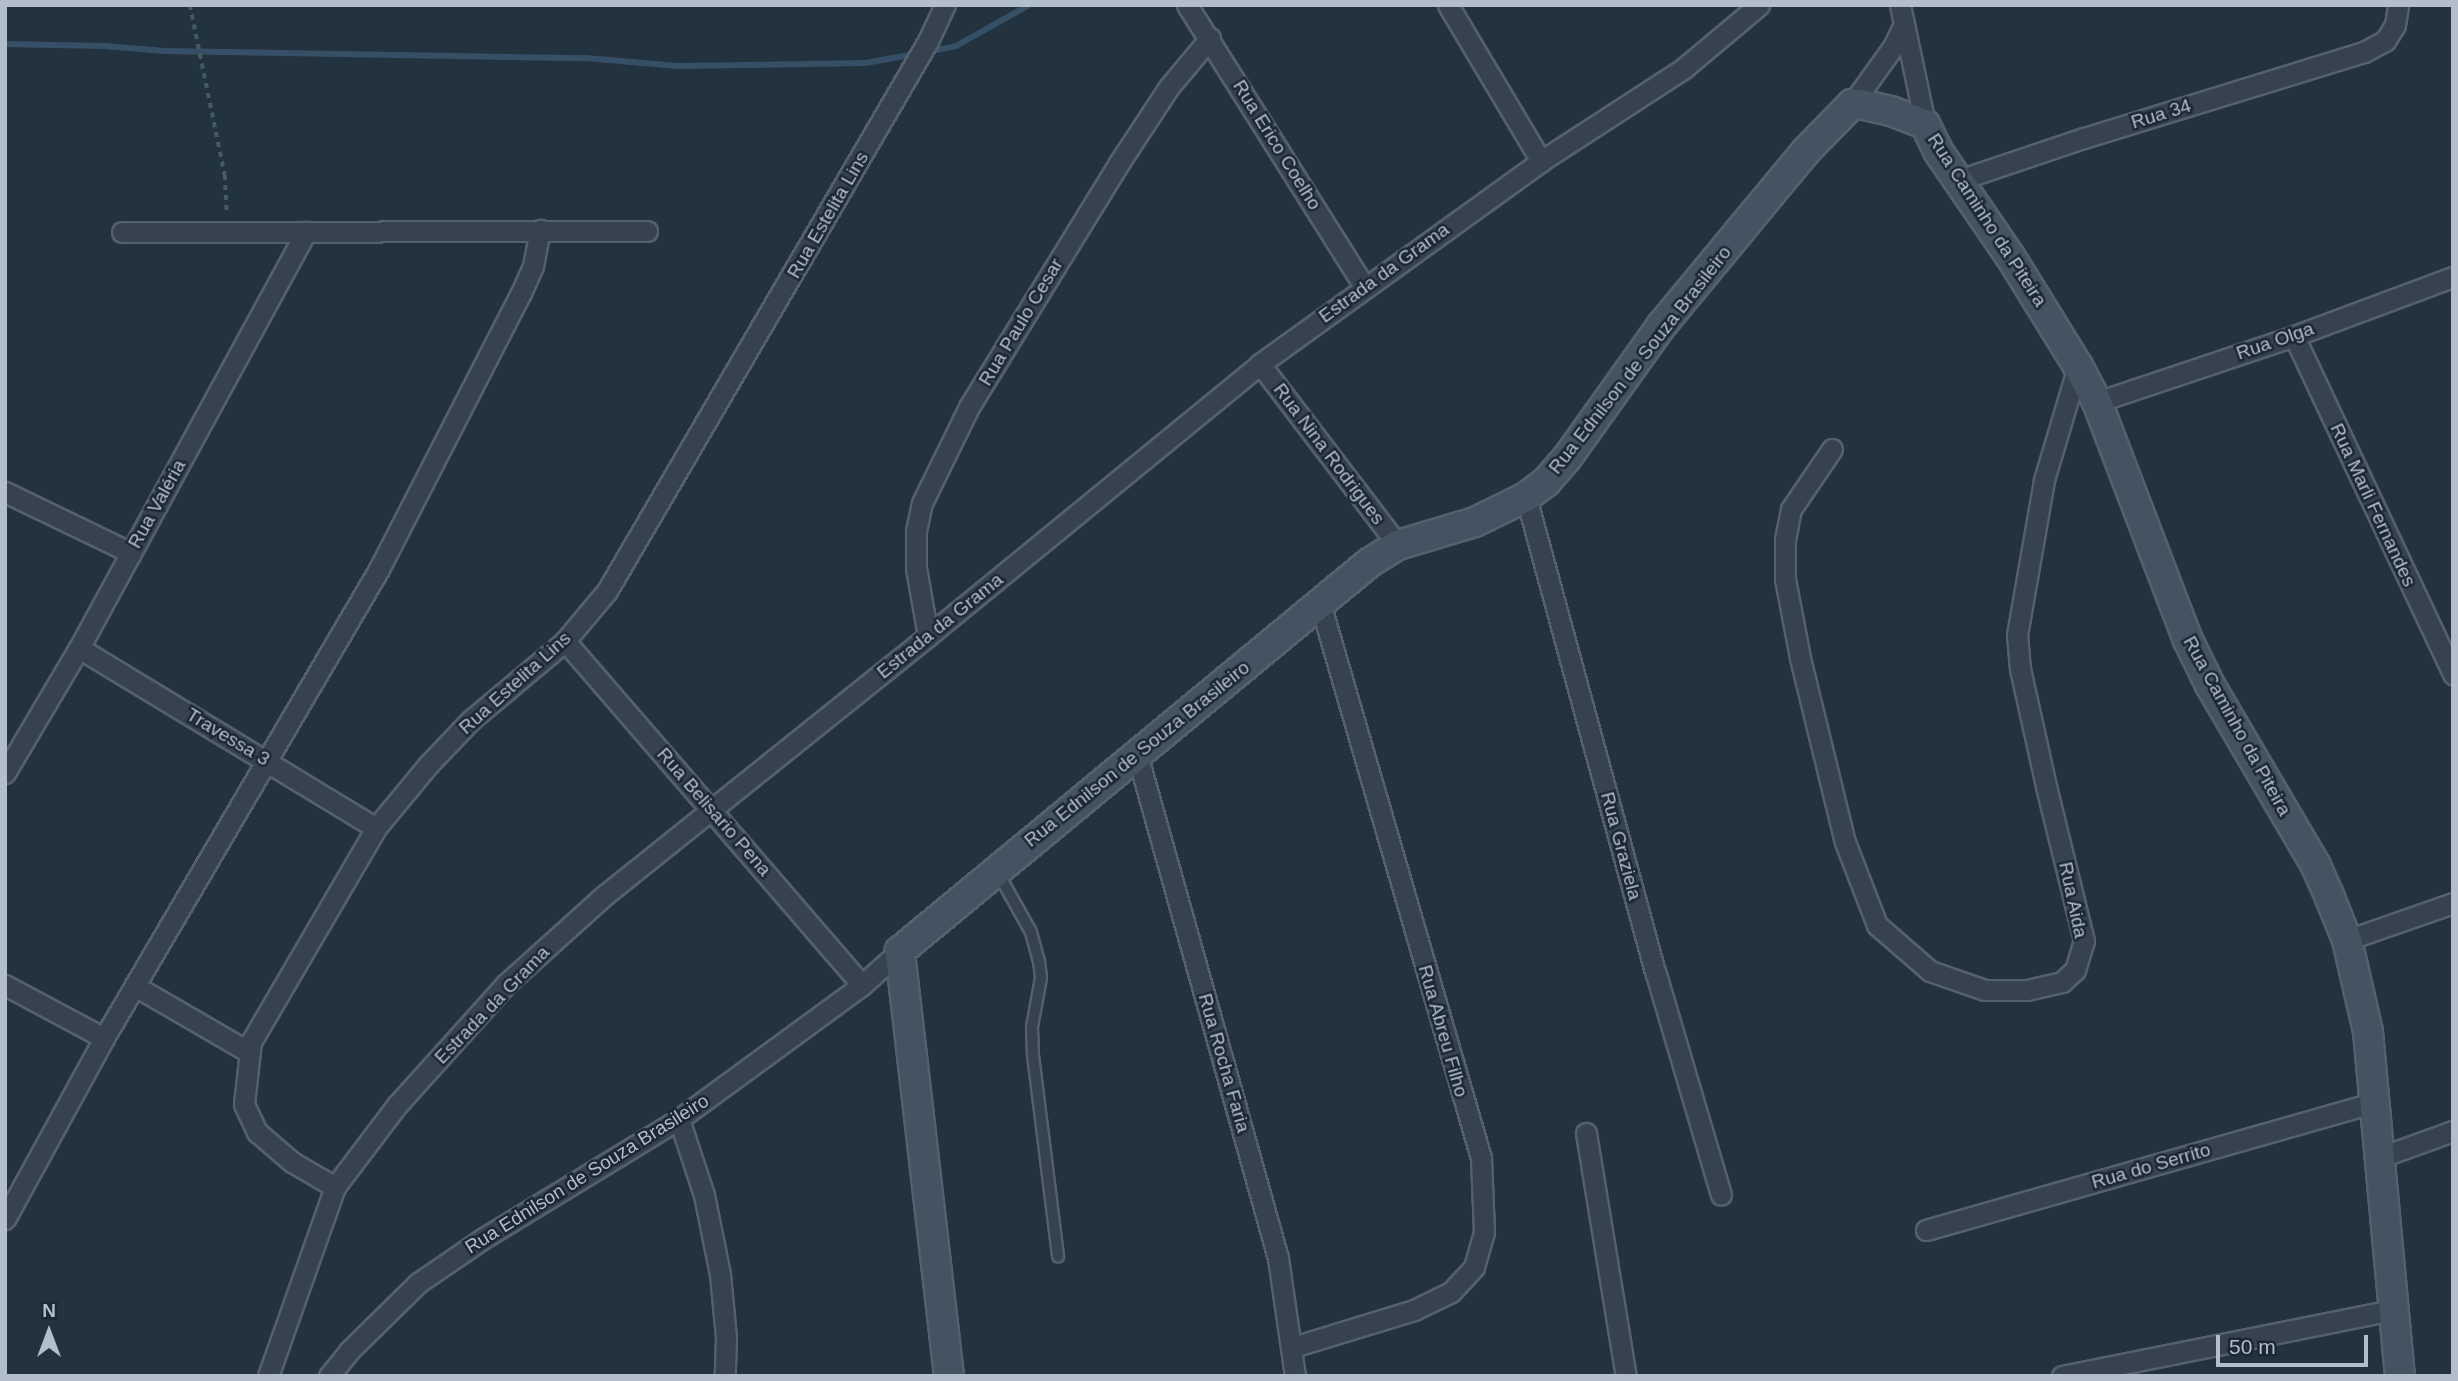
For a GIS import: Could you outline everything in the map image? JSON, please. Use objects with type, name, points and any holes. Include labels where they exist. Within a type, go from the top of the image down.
[{"type":"street","name":"Rua Estelita Lins","points":[[335,1187],[292,1162],[257,1132],[244,1104],[251,1042],[376,828],[428,765],[471,720],[565,640],[607,592],[915,64],[945,5]]},
{"type":"street","name":"Rua Erico Coelho","points":[[1187,5],[1364,286]]},
{"type":"street","points":[[1448,5],[1541,161]]},
{"type":"street","name":"Estrada da Grama","points":[[268,1376],[335,1187],[397,1105],[506,984],[605,895],[928,636],[1260,363],[1541,161],[1684,68],[1759,5]]},
{"type":"street","name":"Rua 34","points":[[1959,180],[2084,138],[2364,52],[2385,41],[2395,25],[2398,5]]},
{"type":"street","name":"Rua Caminho da Piteira","points":[[1902,15],[1893,47],[1852,104],[1891,111],[1926,124]]},
{"type":"street","name":"Rua Caminho da Piteira","points":[[1902,15],[1926,124],[1938,151],[2078,366],[2097,402],[2188,639],[2210,685],[2316,866],[2347,940],[2368,1032],[2400,1376]]},
{"type":"street","name":"Rua Paulo Cesar","points":[[928,636],[916,568],[916,531],[922,503],[969,407],[1118,163],[1169,88],[1210,38]]},
{"type":"street","name":"Rua Ednilson de Souza Brasileiro","points":[[329,1376],[349,1351],[418,1283],[484,1238],[679,1119],[862,985],[996,869],[1369,563],[1398,545],[1475,522],[1526,497],[1546,482],[1567,458],[1671,315],[1806,151],[1852,104]]},
{"type":"street","points":[[5,1219],[104,1038],[379,569],[522,293],[537,252],[540,230]]},
{"type":"street","points":[[122,232],[648,231]]},
{"type":"street","name":"Rua Valéria","points":[[5,773],[12,745],[79,648],[306,232]]},
{"type":"street","name":"Rua Olga","points":[[2097,402],[2294,336],[2453,277]]},
{"type":"street","name":"Rua Marli Fernandes","points":[[2294,336],[2453,674]]},
{"type":"street","name":"Rua Nina Rodrigues","points":[[1260,363],[1398,545]]},
{"type":"street","name":"Rua Aida","points":[[1832,449],[1791,509],[1785,540],[1785,579],[1800,659],[1845,842],[1877,925],[1930,971],[1984,990],[2027,990],[2063,982],[2075,970],[2082,957],[2084,941],[2043,775],[2020,669],[2017,635],[2044,480],[2078,366]]},
{"type":"street","points":[[5,492],[131,553]]},
{"type":"street","name":"Rua Graziela","points":[[1526,497],[1652,961],[1721,1195]]},
{"type":"street","name":"Rua Abreu Filho","points":[[1293,1347],[1414,1310],[1451,1292],[1474,1267],[1484,1232],[1481,1158],[1320,603]]},
{"type":"street","name":"Rua Belisario Pena","points":[[565,640],[862,985]]},
{"type":"street","name":"Travessa 3","points":[[79,648],[376,828]]},
{"type":"street","name":"Rua Rocha Faria","points":[[1137,754],[1278,1258],[1293,1347],[1295,1376]]},
{"type":"street","points":[[2347,940],[2453,903]]},
{"type":"street","points":[[900,951],[949,1376]]},
{"type":"street","points":[[5,985],[104,1038]]},
{"type":"street","points":[[135,986],[249,1052]]},
{"type":"street","name":"Rua do Serrito","points":[[1926,1230],[2376,1102]]},
{"type":"street","points":[[679,1119],[704,1195],[720,1274],[726,1338],[724,1376]]},
{"type":"street","points":[[2381,1157],[2453,1131]]},
{"type":"street","points":[[1586,1133],[1626,1376]]},
{"type":"street","points":[[2062,1376],[2393,1310]]},
{"type":"lane","points":[[996,869],[1031,932],[1040,969],[1032,1027],[1033,1055],[1058,1256]]},
{"type":"path","points":[[190,5],[208,81],[225,175],[228,232]]},
{"type":"waterway","points":[[926,52],[956,46],[1029,5]]},
{"type":"waterway","points":[[5,44],[105,46],[164,51],[586,58],[678,66],[865,63],[915,54]]}]
